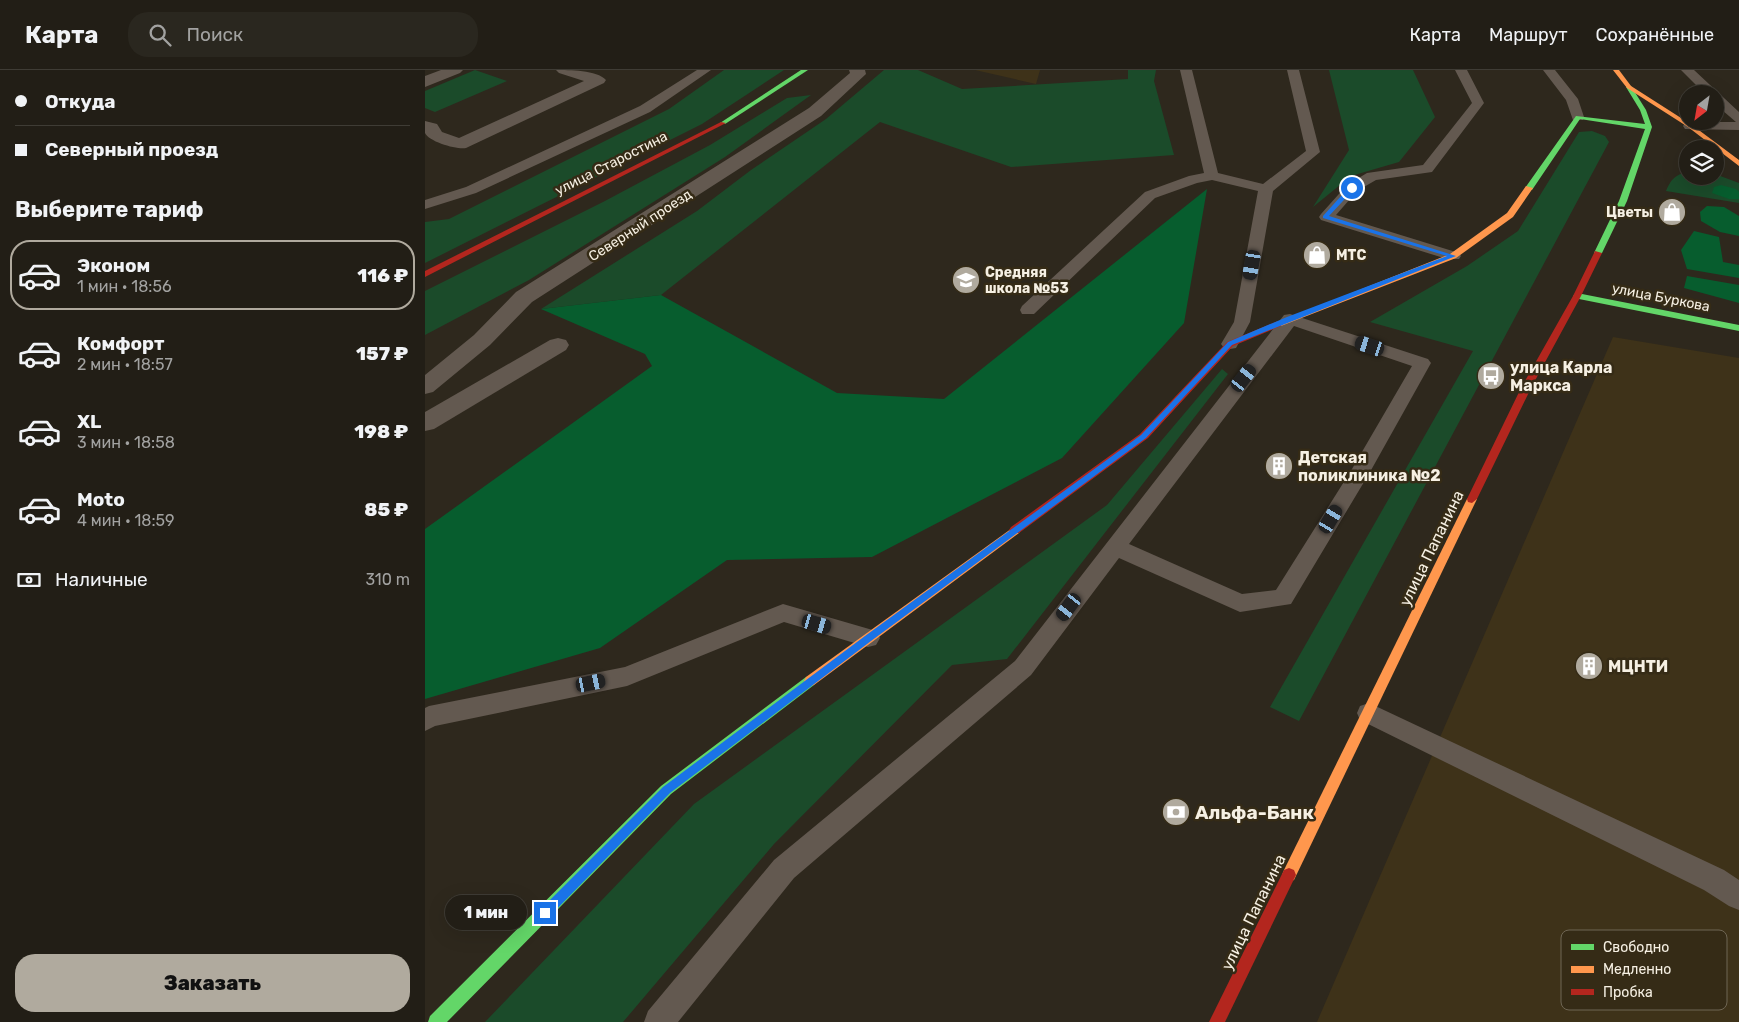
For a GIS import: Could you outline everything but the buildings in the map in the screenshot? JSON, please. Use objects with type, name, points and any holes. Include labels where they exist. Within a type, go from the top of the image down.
[{"type":"main road","name":"улица Старостина","points":[[425,274],[715,128],[805,70]]},
{"type":"main road","points":[[437,1022],[667,790],[868,638],[1144,436],[1230,344],[1453,256],[1510,215],[1578,117],[1649,128],[1643,110],[1616,70]]},
{"type":"main road","points":[[1629,87],[1679,119]]},
{"type":"main road","name":"улица Папанина","points":[[1217,1022],[1526,388],[1577,296],[1623,201],[1649,128]]},
{"type":"main road","points":[[1695,130],[1739,164]]},
{"type":"main road","name":"улица Буркова","points":[[1577,296],[1739,328]]},
{"type":"street","points":[[425,82],[455,70]]},
{"type":"street","points":[[425,126],[431,128],[435,135],[432,140],[460,144],[598,80],[564,70]]},
{"type":"street","name":"Северный проезд","points":[[425,387],[482,340],[524,297],[815,112],[858,74],[857,70]]},
{"type":"street","points":[[425,424],[558,345]]},
{"type":"lane","points":[[425,205],[471,190],[645,109],[705,70]]},
{"type":"lane","points":[[1186,70],[1212,176]]},
{"type":"lane","points":[[1230,344],[1242,322],[1266,190],[1313,152],[1293,70]]},
{"type":"lane","points":[[1453,256],[1325,217],[1352,188],[1373,176],[1427,168],[1478,103],[1461,70]]},
{"type":"lane","points":[[1549,70],[1572,99],[1578,117]]},
{"type":"lane","points":[[1687,70],[1703,85]]},
{"type":"lane","points":[[1724,106],[1739,120]]},
{"type":"lane","points":[[1724,126],[1739,126]]},
{"type":"lane","points":[[1028,310],[1150,195],[1212,176],[1266,190]]},
{"type":"lane","points":[[659,1022],[784,869],[1023,668],[1115,547],[1290,319],[1422,364],[1360,472],[1283,598],[1240,603],[1115,547]]},
{"type":"lane","points":[[425,720],[429,717],[627,676],[783,614],[868,638]]},
{"type":"lane","points":[[1369,712],[1714,880],[1739,896]]},
{"type":"shaded area","points":[[975,70],[1040,70],[1036,84]]},
{"type":"shaded area","points":[[1613,337],[1739,358],[1739,1022],[1317,1022]]},
{"type":"green space","points":[[475,70],[507,81],[435,112],[425,108],[425,91]]},
{"type":"green space","points":[[724,70],[784,70],[702,124],[425,263],[425,222],[449,219],[669,109]]},
{"type":"green space","points":[[884,70],[918,70],[962,89],[1128,79],[1128,70],[1156,70],[1154,81],[1174,155],[1011,167],[880,122],[661,295],[541,309],[697,211],[751,170],[826,119]]},
{"type":"green space","points":[[1329,70],[1413,70],[1435,117],[1399,162],[1351,176],[1313,207],[1349,150]]},
{"type":"green space","points":[[811,95],[725,157],[529,280],[425,335],[425,291],[603,202],[710,145],[787,98]]},
{"type":"green space","points":[[1592,131],[1605,136],[1609,142],[1299,721],[1270,707],[1473,351],[1370,322],[1467,266],[1518,231],[1579,132]]},
{"type":"green space","points":[[1679,175],[1679,185],[1724,185],[1724,177],[1739,183],[1739,203],[1666,191],[1674,178]]},
{"type":"green space","points":[[1721,185],[1736,189],[1739,192],[1739,199],[1729,199],[1712,193],[1714,187]]},
{"type":"green space","points":[[1207,189],[1184,323],[1062,458],[872,557],[727,560],[600,648],[425,699],[425,529],[652,366],[645,354],[541,309],[661,295],[837,393],[944,399]]},
{"type":"green space","points":[[1707,206],[1724,207],[1739,216],[1739,236],[1720,232],[1701,221],[1700,212]]},
{"type":"green space","points":[[1694,231],[1719,237],[1723,262],[1739,265],[1739,278],[1687,269],[1681,250]]},
{"type":"green space","points":[[1687,276],[1739,285],[1739,303],[1684,288]]},
{"type":"green space","points":[[1222,369],[1228,374],[1007,659],[952,665],[774,844],[623,1022],[485,1022],[694,804],[1107,505]]},
{"type":"traffic: fast","points":[[723,123],[805,70]]},
{"type":"traffic: fast","points":[[1598,253],[1623,201],[1649,127],[1643,110],[1629,87]]},
{"type":"traffic: fast","points":[[1529,188],[1578,117],[1649,127]]},
{"type":"traffic: fast","points":[[1577,296],[1739,328]]},
{"type":"traffic: fast","points":[[436,1022],[666,790],[810,681]]},
{"type":"traffic: slow","points":[[1616,70],[1629,87],[1690,126],[1739,164]]},
{"type":"traffic: slow","points":[[1278,324],[1453,256],[1510,215],[1529,188]]},
{"type":"traffic: slow","points":[[1289,875],[1472,499]]},
{"type":"traffic: slow","points":[[810,681],[1015,530]]},
{"type":"traffic: jam","points":[[425,274],[723,123]]},
{"type":"traffic: jam","points":[[1472,499],[1526,388],[1577,296],[1598,253]]},
{"type":"traffic: jam","points":[[1015,530],[1144,436],[1230,344],[1278,324]]},
{"type":"traffic: jam","points":[[1217,1022],[1289,875]]},
{"type":"place","name":"Цветы","points":[[1672,212]]},
{"type":"place","name":"МТС","points":[[1317,255]]},
{"type":"place","name":"Средняя школа №53","points":[[966,280]]},
{"type":"place","name":"улица Карла Маркса","points":[[1491,376]]},
{"type":"place","name":"Детская поликлиника №2","points":[[1279,466]]},
{"type":"place","name":"МЦНТИ","points":[[1589,666]]},
{"type":"place","name":"Альфа-Банк","points":[[1176,812]]},
{"type":"route","points":[[545,913],[667,790],[868,638],[1144,436],[1230,344],[1453,256],[1325,217],[1352,188]]}]
